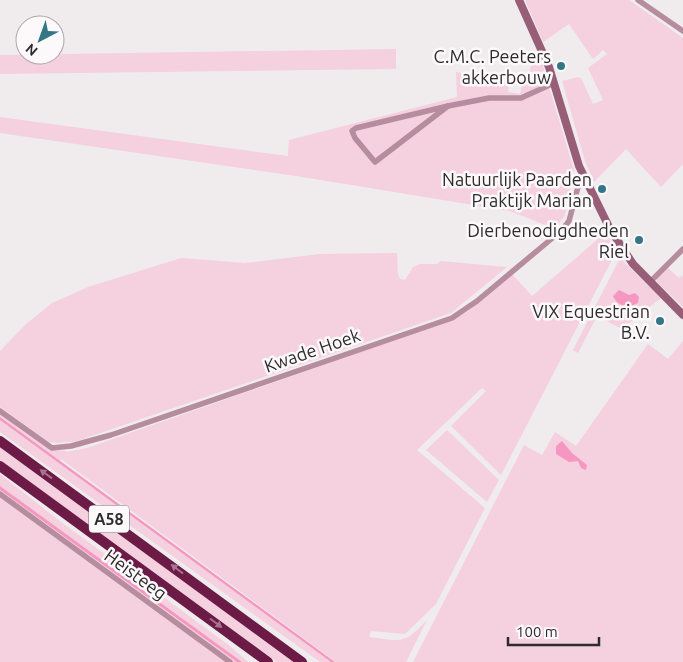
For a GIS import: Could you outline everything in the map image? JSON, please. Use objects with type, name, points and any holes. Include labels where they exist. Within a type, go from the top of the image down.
[{"type":"highway","name":"A58","points":[[0,441],[302,662]]},
{"type":"highway","name":"A58","points":[[0,466],[268,662]]},
{"type":"street","points":[[519,0],[554,83],[583,176],[616,242],[633,264],[683,315]]},
{"type":"street","points":[[638,0],[683,31]]},
{"type":"street","points":[[448,106],[375,162],[355,138],[352,131],[356,128],[448,106],[489,98],[521,98],[554,83]]},
{"type":"street","name":"Kwade Hoek","points":[[0,411],[52,448],[71,446],[111,435],[452,318],[477,301],[566,226],[579,183],[583,176]]},
{"type":"street","points":[[650,282],[683,250]]},
{"type":"street","name":"Heisteeg","points":[[0,494],[230,662]]},
{"type":"shaded area","points":[[525,0],[629,0],[683,38],[683,164],[661,187],[626,149],[594,182],[585,161],[562,81],[581,78],[593,104],[603,100],[588,68],[607,54],[603,50],[593,59],[569,24],[543,42]]},
{"type":"shaded area","points":[[396,49],[396,69],[0,74],[0,55],[15,55],[15,65],[65,65],[65,54]]},
{"type":"shaded area","points":[[532,60],[541,60],[574,170],[565,215],[555,229],[510,211],[296,176],[0,133],[0,117],[288,156],[289,140],[457,97],[456,72],[496,78],[496,82],[509,83],[508,92],[520,94],[524,75],[529,76]]},
{"type":"shaded area","points":[[606,232],[616,252],[501,475],[451,426],[486,391],[482,388],[417,450],[485,508],[436,604],[405,634],[371,631],[369,637],[389,640],[402,639],[413,634],[427,620],[406,662],[336,662],[61,459],[60,461],[0,417],[0,413],[51,450],[66,452],[87,448],[452,320],[467,312],[512,274],[532,296]]},
{"type":"shaded area","points":[[397,253],[398,274],[400,279],[405,280],[413,267],[420,264],[437,264],[441,261],[507,267],[451,313],[77,441],[48,442],[0,407],[0,351],[26,324],[52,303],[88,287],[181,258],[245,263],[319,254]]},
{"type":"shaded area","points":[[620,258],[661,298],[622,329],[597,316],[578,353],[573,350]]},
{"type":"shaded area","points":[[667,267],[679,278],[683,275],[683,307],[657,282],[657,278]]},
{"type":"shaded area","points":[[619,290],[629,295],[635,293],[639,297],[638,303],[631,306],[620,304],[613,296]]},
{"type":"shaded area","points":[[683,341],[683,662],[413,662],[524,445],[542,455],[555,432],[576,446],[648,344],[668,359]]},
{"type":"shaded area","points":[[0,417],[335,662],[331,662],[0,420]]},
{"type":"shaded area","points":[[0,420],[331,662],[320,662],[0,432]]},
{"type":"shaded area","points":[[447,430],[499,480],[487,502],[426,450]]},
{"type":"shaded area","points":[[562,441],[572,453],[587,465],[586,470],[581,468],[578,461],[569,462],[556,454],[556,446]]},
{"type":"shaded area","points":[[0,446],[295,662],[277,662],[0,460]]},
{"type":"shaded area","points":[[0,474],[61,522],[230,646],[248,662],[242,662],[0,486]]},
{"type":"shaded area","points":[[0,486],[242,662],[237,662],[0,490]]},
{"type":"shaded area","points":[[0,490],[237,662],[233,662]]},
{"type":"shaded area","points":[[0,497],[226,662],[0,662]]},
{"type":"place","name":"C.M.C. Peeters akkerbouw","points":[[561,66]]},
{"type":"place","name":"Natuurlijk Paarden Praktijk Marian","points":[[602,189]]},
{"type":"place","name":"Dierbenodigdheden Riel","points":[[639,240]]},
{"type":"place","name":"VIX Equestrian B.V.","points":[[660,321]]}]
